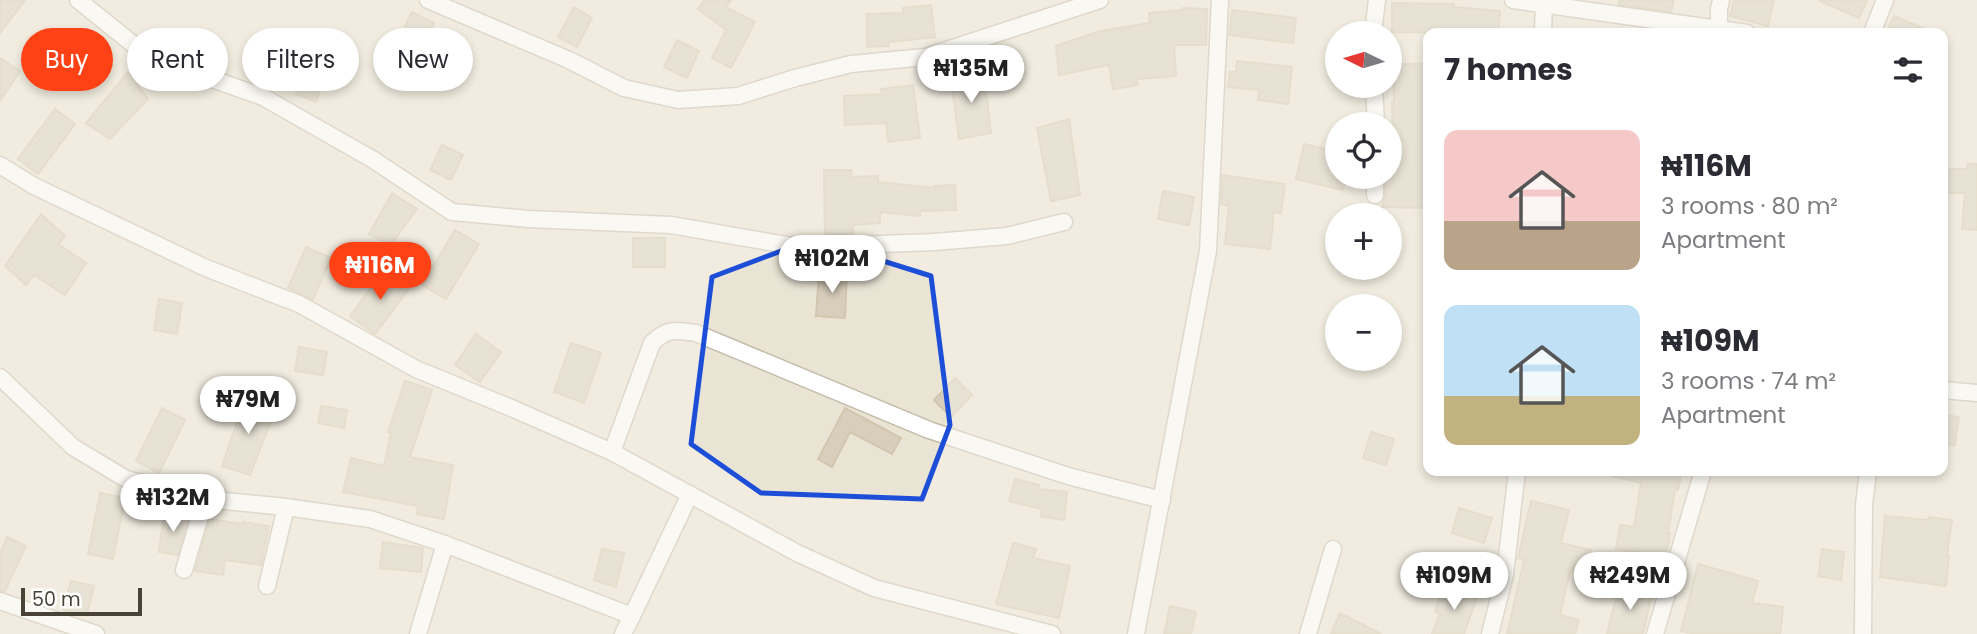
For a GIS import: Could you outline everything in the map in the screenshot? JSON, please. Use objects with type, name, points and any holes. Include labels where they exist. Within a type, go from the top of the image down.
[{"type":"street","points":[[78,0],[149,57],[263,97],[372,159],[452,212],[529,219],[671,225],[797,247],[934,242],[1007,236],[1064,222]]},
{"type":"street","points":[[428,0],[569,60],[624,88],[678,100],[738,96],[851,64],[925,57],[1100,0]]},
{"type":"street","points":[[1136,634],[1208,251],[1220,0]]},
{"type":"street","points":[[1374,21],[1377,0]]},
{"type":"street","points":[[1513,0],[1544,2],[1701,28]]},
{"type":"street","points":[[1719,28],[1721,0]]},
{"type":"street","points":[[1874,28],[1885,0]]},
{"type":"street","points":[[1543,28],[1544,2]]},
{"type":"street","points":[[0,164],[34,186],[206,268],[299,304],[416,369],[612,452],[797,553],[874,588],[1052,634]]},
{"type":"street","points":[[1375,189],[1375,195]]},
{"type":"street","points":[[612,452],[652,343],[661,335],[676,330],[696,332],[929,430],[1068,476],[1162,500]]},
{"type":"street","points":[[0,377],[73,447],[126,479],[205,499],[370,519],[445,544],[632,616]]},
{"type":"street","points":[[1948,391],[1977,393]]},
{"type":"street","points":[[1490,634],[1506,574],[1516,476]]},
{"type":"street","points":[[1655,634],[1702,476]]},
{"type":"street","points":[[1863,634],[1864,505],[1867,476]]},
{"type":"street","points":[[623,634],[690,494]]},
{"type":"street","points":[[184,570],[205,499]]},
{"type":"street","points":[[267,586],[286,507]]},
{"type":"street","points":[[418,634],[445,544]]},
{"type":"street","points":[[1308,634],[1333,549]]},
{"type":"street","points":[[0,601],[96,634]]},
{"type":"highlighted area","points":[[813,239],[931,276],[950,425],[922,499],[761,493],[691,444],[712,277]]},
{"type":"shaded area","points":[[0,0],[1977,0],[1977,634],[0,634]]},
{"type":"building","points":[[0,0],[25,0],[0,33]]},
{"type":"building","points":[[704,0],[731,0],[726,7],[755,22],[731,68],[712,58],[726,30],[698,9]]},
{"type":"building","points":[[1619,0],[1674,0],[1671,12],[1621,5]]},
{"type":"building","points":[[1734,0],[1774,0],[1768,26],[1730,16]]},
{"type":"building","points":[[1818,0],[1867,0],[1859,18]]},
{"type":"building","points":[[1392,3],[1454,4],[1454,7],[1500,11],[1498,28],[1423,28],[1423,32],[1402,32],[1402,21],[1392,21]]},
{"type":"building","points":[[931,5],[935,37],[889,42],[889,46],[867,47],[867,14],[903,13],[903,8]]},
{"type":"building","points":[[574,7],[592,18],[577,47],[558,37]]},
{"type":"building","points":[[1183,8],[1207,9],[1206,45],[1174,45],[1176,76],[1137,79],[1138,85],[1113,89],[1109,65],[1059,75],[1056,46],[1100,31],[1150,23],[1149,13]]},
{"type":"building","points":[[1232,10],[1296,18],[1293,43],[1229,35]]},
{"type":"building","points":[[412,12],[434,23],[432,28],[404,28]]},
{"type":"building","points":[[1894,16],[1922,28],[1888,28]]},
{"type":"building","points":[[677,40],[699,51],[687,78],[664,67]]},
{"type":"building","points":[[0,58],[20,71],[0,101]]},
{"type":"building","points":[[1237,61],[1292,67],[1288,104],[1258,100],[1259,90],[1228,87],[1230,72],[1236,72]]},
{"type":"building","points":[[1423,63],[1423,208],[1402,207],[1402,203],[1383,203],[1385,189],[1402,189],[1402,112],[1392,112],[1394,98],[1402,98],[1402,64]]},
{"type":"building","points":[[127,73],[127,91],[142,91],[148,99],[110,139],[86,123]]},
{"type":"building","points":[[950,74],[984,74],[991,133],[959,139]]},
{"type":"building","points":[[913,85],[920,138],[888,142],[886,123],[845,125],[844,96],[882,94],[881,89]]},
{"type":"building","points":[[297,91],[320,91],[316,102],[296,94]]},
{"type":"building","points":[[55,109],[75,124],[38,174],[18,159]]},
{"type":"building","points":[[1069,119],[1080,195],[1051,201],[1037,128]]},
{"type":"building","points":[[1304,144],[1325,149],[1325,186],[1296,179]]},
{"type":"building","points":[[442,145],[463,155],[451,180],[430,170]]},
{"type":"building","points":[[1968,164],[1977,164],[1977,230],[1962,229],[1965,193],[1948,193],[1948,169],[1967,169]]},
{"type":"building","points":[[824,170],[851,170],[851,177],[878,176],[878,182],[934,188],[955,185],[956,210],[920,211],[920,216],[880,212],[880,223],[853,225],[853,234],[825,234]]},
{"type":"building","points":[[1222,175],[1285,184],[1281,213],[1274,212],[1270,249],[1225,244],[1229,206],[1221,204]]},
{"type":"building","points":[[1163,191],[1194,197],[1189,225],[1158,219]]},
{"type":"building","points":[[392,193],[417,209],[392,243],[387,243],[369,234]]},
{"type":"building","points":[[41,214],[65,236],[58,244],[86,263],[65,295],[34,275],[26,285],[5,266]]},
{"type":"building","points":[[455,230],[479,244],[446,299],[422,285]]},
{"type":"building","points":[[633,238],[665,238],[665,267],[633,267]]},
{"type":"building","points":[[306,247],[331,258],[313,300],[288,288]]},
{"type":"building","points":[[384,270],[409,289],[375,334],[350,316]]},
{"type":"building","points":[[819,272],[847,273],[845,318],[816,316]]},
{"type":"building","points":[[159,299],[182,303],[177,334],[154,330]]},
{"type":"building","points":[[476,334],[501,352],[480,382],[455,365]]},
{"type":"building","points":[[571,343],[601,353],[584,403],[554,392]]},
{"type":"building","points":[[299,347],[327,352],[323,375],[295,371]]},
{"type":"building","points":[[955,378],[972,395],[951,417],[934,400]]},
{"type":"building","points":[[405,381],[432,390],[410,457],[453,465],[444,519],[417,514],[418,506],[343,492],[351,458],[384,466],[391,433],[388,432]]},
{"type":"building","points":[[245,399],[276,408],[250,475],[222,466]]},
{"type":"building","points":[[321,406],[347,410],[344,428],[318,423]]},
{"type":"building","points":[[162,408],[185,420],[159,473],[136,461]]},
{"type":"building","points":[[845,408],[901,438],[892,454],[850,432],[832,467],[818,459]]},
{"type":"building","points":[[1948,416],[1959,417],[1955,445],[1948,444]]},
{"type":"building","points":[[1371,432],[1394,439],[1386,465],[1363,458]]},
{"type":"building","points":[[1612,476],[1681,476],[1678,490],[1675,490],[1666,557],[1616,549],[1620,525],[1634,527],[1641,483]]},
{"type":"building","points":[[1015,479],[1039,485],[1038,489],[1067,492],[1064,520],[1041,517],[1042,509],[1009,501]]},
{"type":"building","points":[[100,493],[125,498],[113,559],[88,554]]},
{"type":"building","points":[[1531,501],[1569,510],[1561,543],[1591,550],[1585,575],[1570,571],[1560,615],[1579,620],[1575,634],[1507,634],[1524,560],[1518,558]]},
{"type":"building","points":[[1459,508],[1492,518],[1484,543],[1452,533]]},
{"type":"building","points":[[164,514],[189,517],[178,555],[159,552]]},
{"type":"building","points":[[1885,516],[1952,520],[1946,586],[1880,577]]},
{"type":"building","points":[[210,519],[269,526],[261,565],[225,560],[223,575],[195,571]]},
{"type":"building","points":[[7,537],[26,546],[5,591],[0,591],[0,554]]},
{"type":"building","points":[[383,542],[423,548],[421,572],[380,568]]},
{"type":"building","points":[[1013,543],[1036,549],[1033,558],[1070,566],[1059,618],[996,604]]},
{"type":"building","points":[[602,549],[624,553],[616,587],[594,580]]},
{"type":"building","points":[[1822,549],[1844,552],[1841,580],[1818,576]]},
{"type":"building","points":[[1698,564],[1758,581],[1752,603],[1783,607],[1780,634],[1696,634],[1681,631]]},
{"type":"building","points":[[71,581],[94,586],[87,615],[63,610]]},
{"type":"building","points":[[1444,585],[1477,597],[1464,634],[1432,634],[1440,614],[1435,612]]},
{"type":"building","points":[[1619,586],[1652,593],[1643,634],[1607,634]]},
{"type":"building","points":[[1170,606],[1196,612],[1191,634],[1164,634]]},
{"type":"building","points":[[1340,613],[1381,634],[1331,634]]}]
